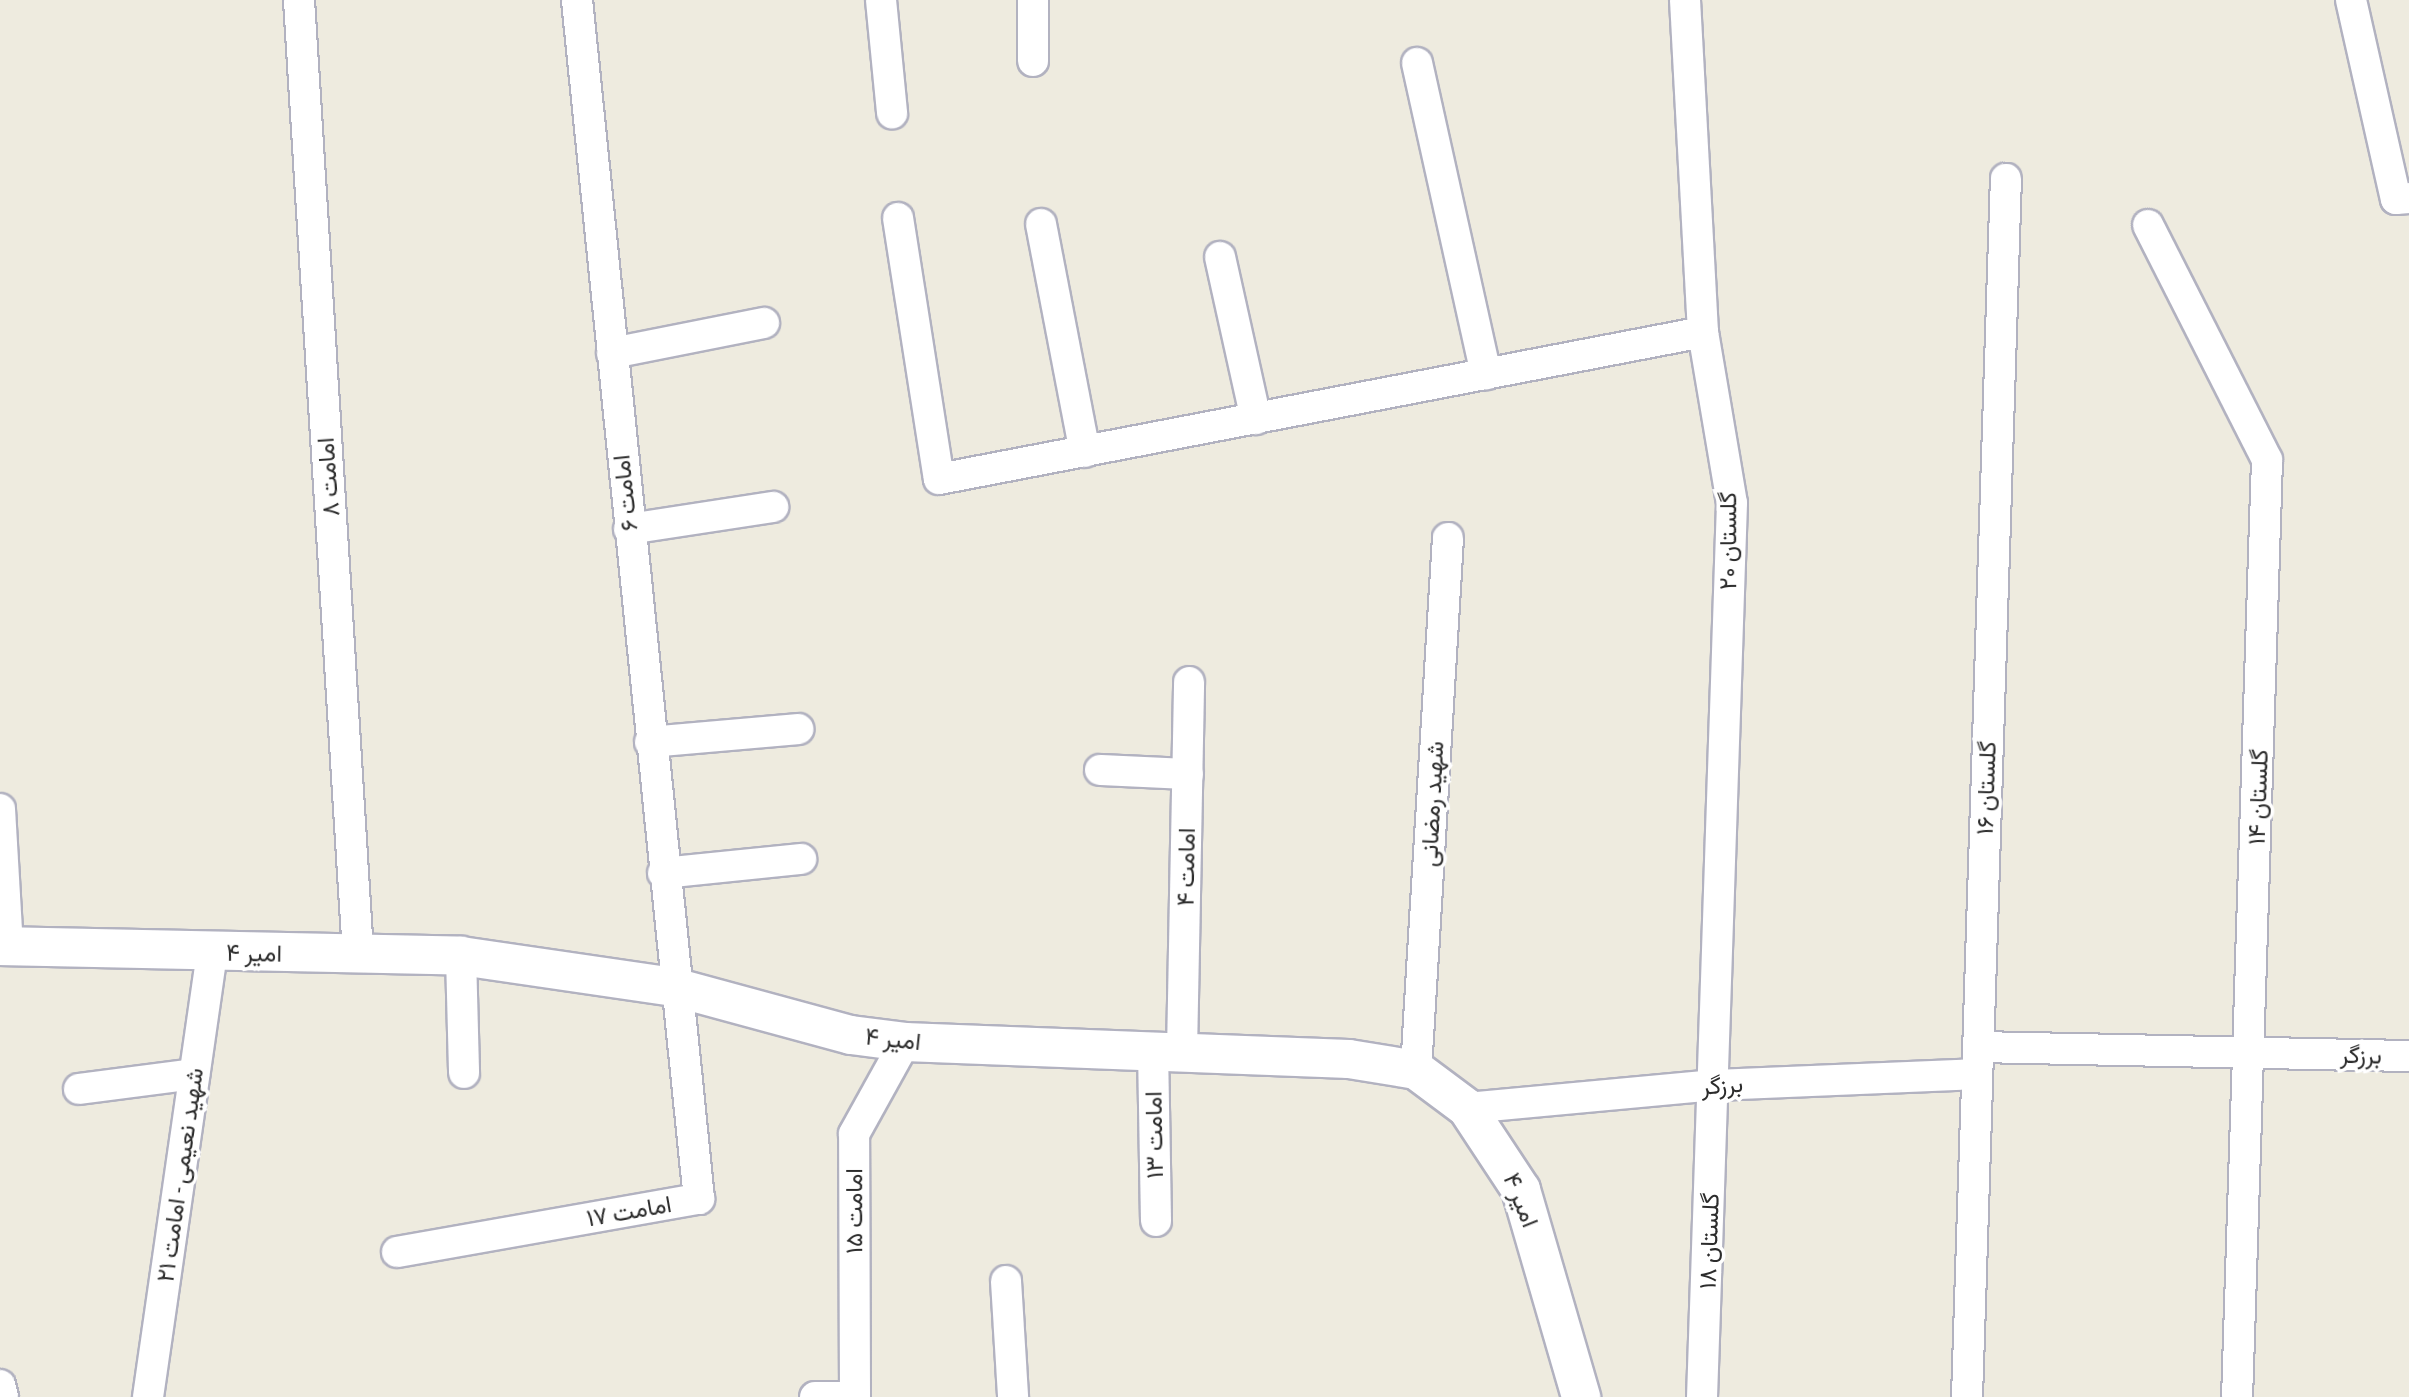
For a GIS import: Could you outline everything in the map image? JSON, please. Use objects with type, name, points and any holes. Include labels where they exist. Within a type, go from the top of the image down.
[{"type":"street","name":"امامت ۸","points":[[299,0],[358,955]]},
{"type":"street","name":"امامت ۶","points":[[577,0],[674,987]]},
{"type":"street","points":[[881,0],[892,113]]},
{"type":"street","points":[[1033,0],[1033,61]]},
{"type":"street","name":"گلستان ۲۰","points":[[1685,0],[1703,332],[1732,503],[1715,1085]]},
{"type":"street","points":[[2351,0],[2396,199],[2409,198]]},
{"type":"street","points":[[1417,63],[1486,374]]},
{"type":"street","name":"گلستان ۱۶","points":[[1967,1397],[2006,179]]},
{"type":"street","points":[[898,218],[939,479],[1703,332]]},
{"type":"street","points":[[1041,224],[1085,452]]},
{"type":"street","name":"گلستان ۱۴","points":[[2148,225],[2267,460],[2237,1397]]},
{"type":"street","points":[[1220,257],[1256,419]]},
{"type":"street","points":[[612,353],[764,323]]},
{"type":"street","points":[[629,529],[773,507]]},
{"type":"street","name":"شهید رمضانی","points":[[1416,1070],[1448,538]]},
{"type":"street","name":"امامت ۴","points":[[1168,1051],[1188,774],[1189,682]]},
{"type":"street","points":[[650,742],[798,729]]},
{"type":"street","points":[[1100,770],[1188,774]]},
{"type":"street","points":[[0,809],[4,946]]},
{"type":"street","points":[[663,873],[801,859]]},
{"type":"street","name":"امیر ۴","points":[[4,946],[461,956],[674,987],[851,1035],[905,1042],[1349,1059],[1416,1070],[1467,1108],[1521,1190],[1580,1397]]},
{"type":"street","name":"شهید نعیمی - امامت ۲۱","points":[[148,1397],[212,952]]},
{"type":"street","points":[[461,956],[464,1073]]},
{"type":"street","name":"امامت ۱۷","points":[[397,1252],[699,1199],[674,987]]},
{"type":"street","name":"امامت ۱۵","points":[[855,1395],[854,1134],[905,1042]]},
{"type":"street","name":"امامت ۱۳","points":[[1156,1221],[1168,1051]]},
{"type":"street","name":"برزگر","points":[[1467,1108],[1978,1060],[2250,1053],[2409,1056]]},
{"type":"street","points":[[79,1089],[194,1074]]},
{"type":"street","name":"گلستان ۱۸","points":[[1702,1397],[1715,1085]]},
{"type":"street","points":[[1006,1281],[1013,1397]]},
{"type":"street","points":[[0,1385],[3,1397]]},
{"type":"street","points":[[815,1397],[855,1395]]},
{"type":"street","points":[[1574,1397],[1580,1397]]}]
